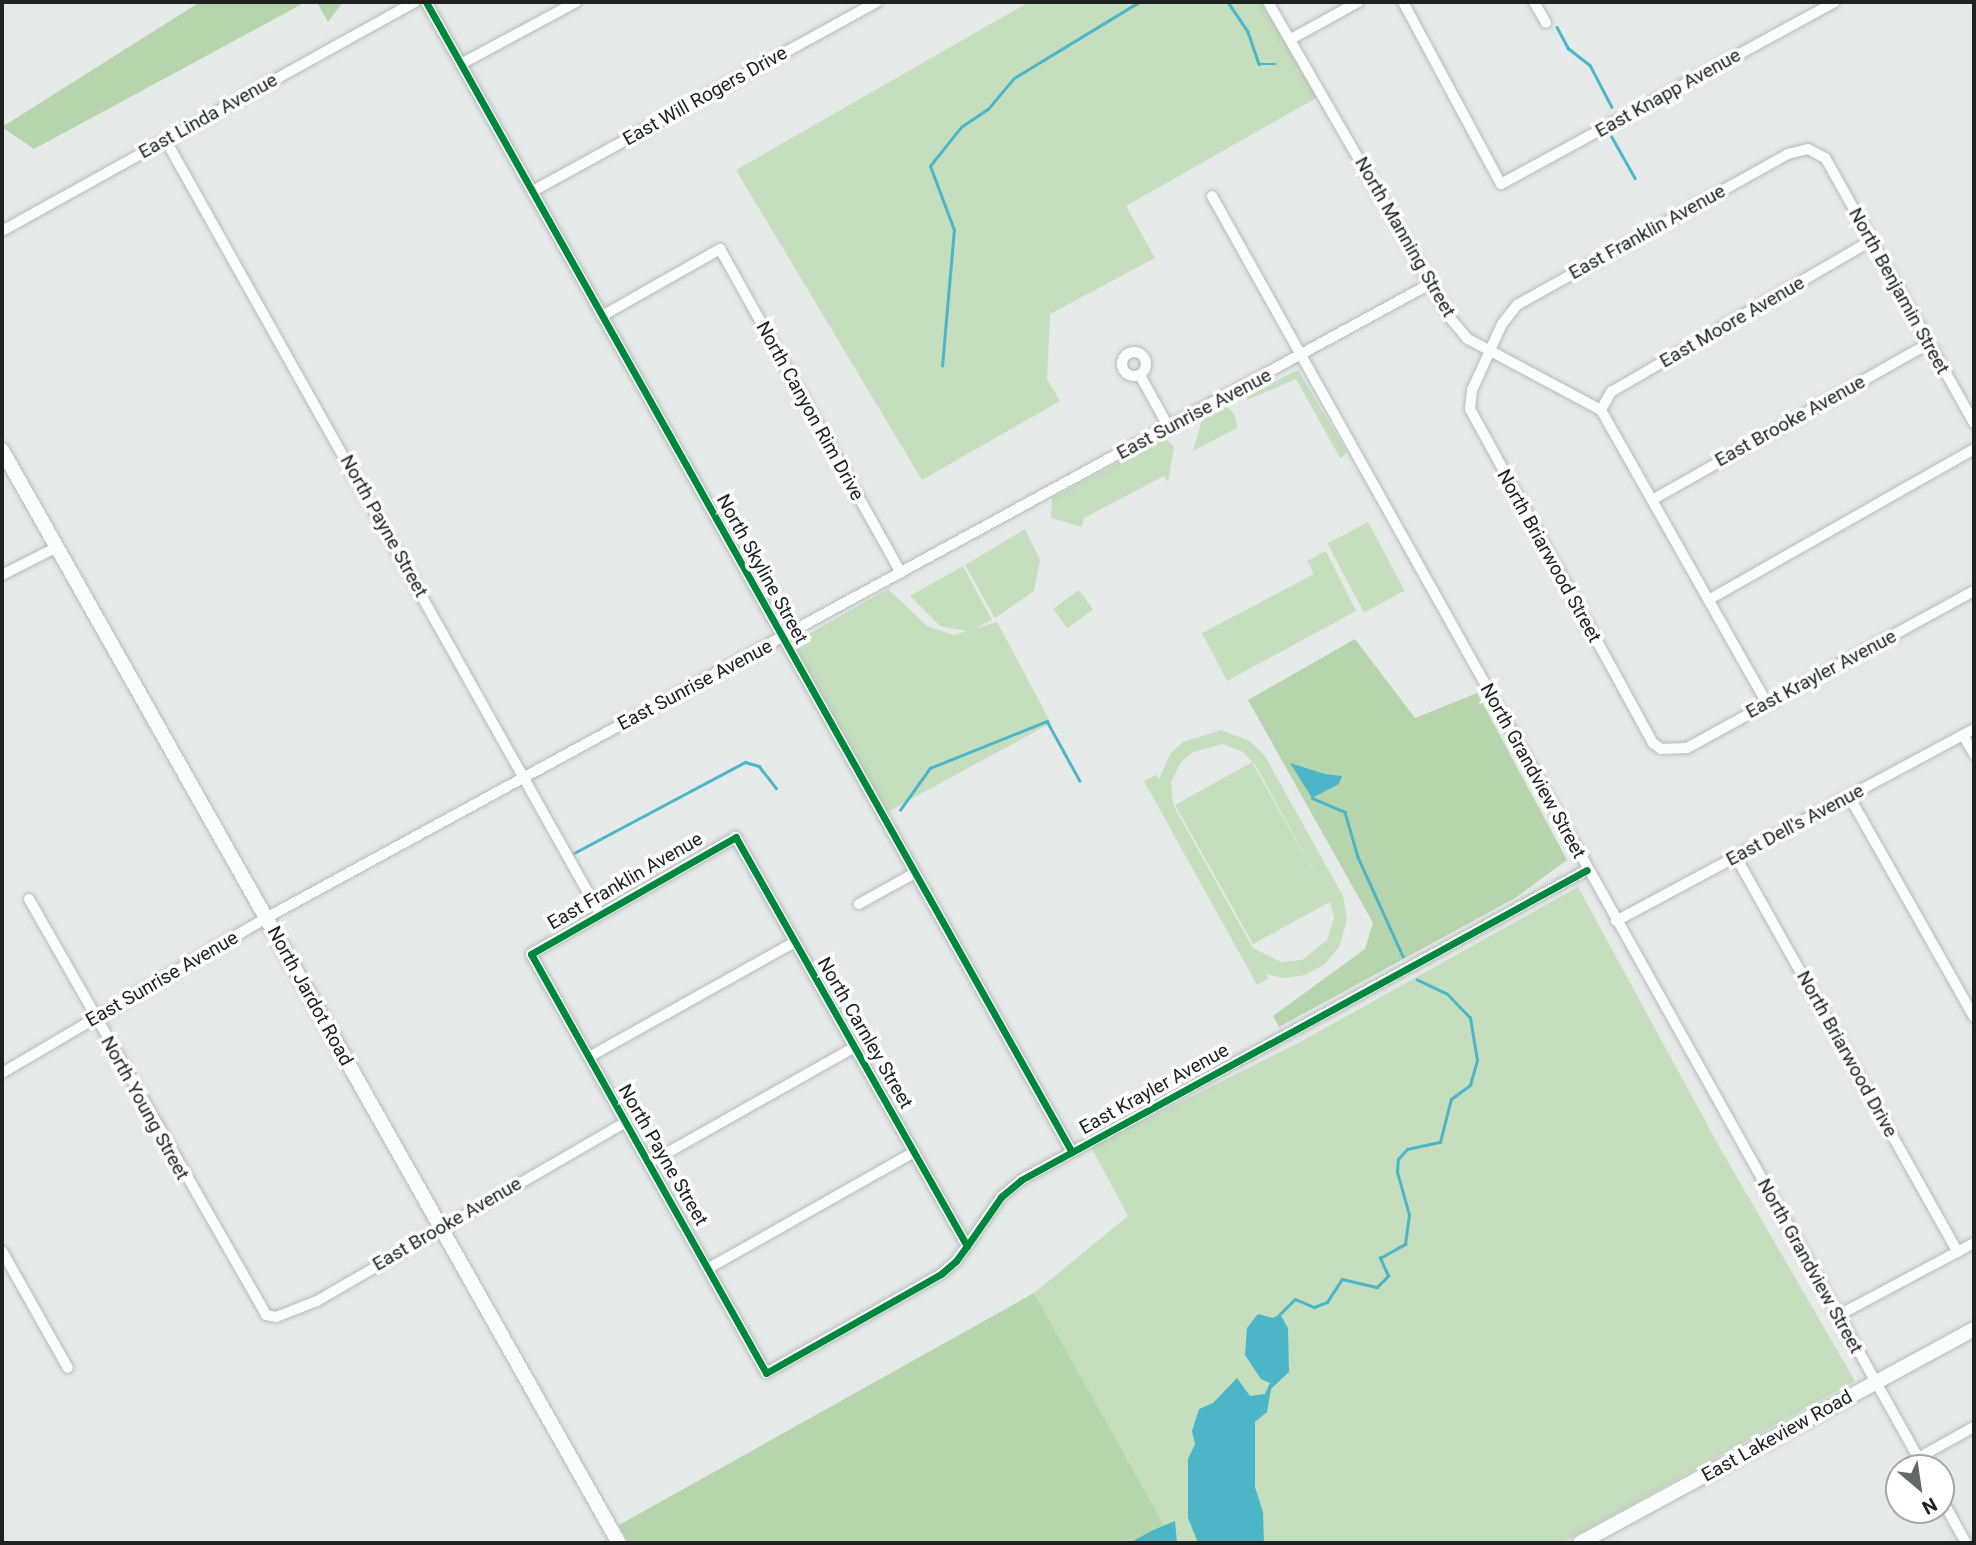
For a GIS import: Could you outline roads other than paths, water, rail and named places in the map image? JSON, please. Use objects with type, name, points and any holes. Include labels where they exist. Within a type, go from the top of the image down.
[{"type":"street","name":"East Linda Avenue","points":[[2,230],[415,2]]},
{"type":"street","name":"North Skyline Street","points":[[426,2],[1072,1152]]},
{"type":"street","points":[[461,64],[576,2]]},
{"type":"street","name":"East Will Rogers Drive","points":[[533,191],[877,2]]},
{"type":"street","name":"North Manning Street","points":[[1268,2],[1430,284],[1468,339],[1601,410]]},
{"type":"street","points":[[1291,38],[1358,2]]},
{"type":"street","name":"East Knapp Avenue","points":[[1403,2],[1501,184],[1835,2]]},
{"type":"street","points":[[1534,2],[1546,23]]},
{"type":"street","name":"North Payne Street","points":[[165,139],[526,777],[600,914]]},
{"type":"street","name":"East Franklin Avenue","points":[[1492,350],[1517,305],[1788,154],[1808,149],[1825,158]]},
{"type":"street","name":"North Benjamin Street","points":[[1825,158],[1974,424]]},
{"type":"street","name":"North Grandview Street","points":[[1212,197],[1916,1454]]},
{"type":"street","name":"East Moore Avenue","points":[[1601,410],[1611,392],[1870,241]]},
{"type":"street","name":"North Canyon Rim Drive","points":[[602,316],[720,250],[901,573]]},
{"type":"street","name":"East Sunrise Avenue","points":[[2,1073],[267,918],[1430,284]]},
{"type":"street","name":"East Brooke Avenue","points":[[1652,500],[1929,343]]},
{"type":"street","name":"North Briarwood Street","points":[[1492,350],[1472,390],[1471,409],[1476,425],[1653,743],[1667,751]]},
{"type":"street","points":[[1141,377],[1169,428]]},
{"type":"street","points":[[1601,410],[1767,704]]},
{"type":"street","points":[[1710,599],[1974,449]]},
{"type":"street","name":"North Jardot Road","points":[[2,450],[619,1543]]},
{"type":"street","points":[[2,575],[57,547]]},
{"type":"street","name":"East Krayler Avenue","points":[[1667,751],[1687,748],[1974,591]]},
{"type":"street","name":"East Dell's Avenue","points":[[1616,921],[1974,729]]},
{"type":"street","points":[[1963,734],[1974,754]]},
{"type":"street","points":[[1849,796],[1974,1017]]},
{"type":"street","name":"East Franklin Avenue","points":[[531,954],[736,836]]},
{"type":"street","name":"North Carnley Street","points":[[736,836],[967,1246]]},
{"type":"street","name":"North Briarwood Drive","points":[[1736,857],[1958,1252]]},
{"type":"street","name":"East Krayler Avenue","points":[[766,1373],[941,1274],[967,1246],[1001,1197],[1021,1180],[1587,870]]},
{"type":"street","points":[[859,904],[915,873]]},
{"type":"street","name":"North Young Street","points":[[29,899],[265,1315]]},
{"type":"street","points":[[589,1057],[795,942]]},
{"type":"street","name":"North Payne Street","points":[[531,954],[766,1373]]},
{"type":"street","points":[[649,1163],[855,1047]]},
{"type":"street","name":"East Brooke Avenue","points":[[265,1315],[276,1317],[317,1301],[626,1122]]},
{"type":"street","points":[[709,1268],[914,1152]]},
{"type":"street","points":[[1839,1315],[1974,1243]]},
{"type":"street","points":[[2,1251],[68,1368]]},
{"type":"street","name":"East Lakeview Road","points":[[1580,1543],[1974,1329]]},
{"type":"street","points":[[1934,1454],[1974,1427]]},
{"type":"street","points":[[1955,1523],[1966,1543]]},
{"type":"water","points":[[1290,763],[1325,774],[1342,776],[1339,784],[1312,798]]},
{"type":"water","points":[[1258,1314],[1273,1318],[1280,1314],[1288,1328],[1289,1372],[1271,1389],[1267,1412],[1255,1422],[1255,1487],[1263,1512],[1264,1543],[1198,1543],[1188,1518],[1188,1459],[1195,1444],[1192,1431],[1199,1409],[1213,1403],[1237,1378],[1250,1396],[1265,1394],[1270,1383],[1261,1379],[1245,1355],[1247,1328]]},
{"type":"water","points":[[1175,1521],[1177,1543],[1130,1543],[1151,1531]]},
{"type":"waterway","points":[[942,366],[954,230],[930,166],[961,127],[988,109],[1014,78],[1139,2]]},
{"type":"waterway","points":[[1228,2],[1248,32],[1259,64],[1275,64]]},
{"type":"waterway","points":[[1557,27],[1568,48],[1590,65],[1612,107]]},
{"type":"waterway","points":[[1608,130],[1635,178]]},
{"type":"waterway","points":[[900,810],[930,768],[1047,721],[1080,781]]},
{"type":"waterway","points":[[574,853],[745,762],[759,766],[776,788]]},
{"type":"waterway","points":[[1312,798],[1345,812],[1358,857],[1403,956]]},
{"type":"waterway","points":[[1280,1314],[1295,1299],[1314,1307],[1327,1302],[1342,1279],[1377,1287],[1388,1276],[1380,1258],[1405,1244],[1409,1215],[1397,1172],[1398,1159],[1407,1149],[1440,1142],[1451,1099],[1470,1085],[1477,1060],[1470,1018],[1447,994],[1417,980]]}]
